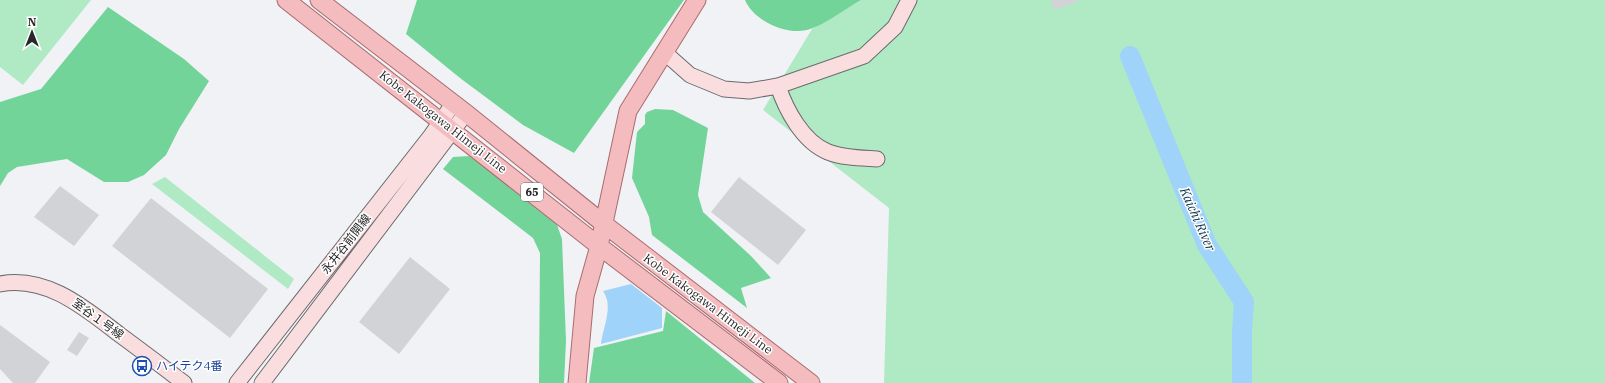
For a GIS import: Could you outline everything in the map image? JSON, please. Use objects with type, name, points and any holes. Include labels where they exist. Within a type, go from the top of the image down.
[{"type":"main road","name":"Kobe Kakogawa Himeji Line","points":[[286,0],[447,125],[599,246],[778,383]]},
{"type":"main road","name":"Kobe Kakogawa Himeji Line","points":[[319,0],[460,108],[604,224],[811,383]]},
{"type":"main road","points":[[577,383],[585,296],[599,246],[628,111],[697,0]]},
{"type":"street","points":[[664,52],[690,75],[724,89],[749,91],[778,86],[864,56],[895,27],[909,0]]},
{"type":"street","points":[[778,86],[783,100],[794,120],[809,138],[827,151],[853,158],[877,159]]},
{"type":"street","name":"永井谷前開線","points":[[262,383],[460,108]]},
{"type":"street","name":"永井谷前開線","points":[[237,383],[430,137],[447,125]]},
{"type":"street","name":"室谷１号線","points":[[0,284],[7,282],[40,286],[75,301],[184,383]]},
{"type":"green space","points":[[0,0],[91,0],[23,85],[0,67]]},
{"type":"green space","points":[[417,0],[684,0],[574,153],[523,125],[460,78],[406,34]]},
{"type":"green space","points":[[745,0],[861,0],[813,28],[804,31],[794,31],[774,26],[765,21],[756,15]]},
{"type":"green space","points":[[861,0],[1605,0],[1605,383],[884,383],[889,208],[763,110],[812,29]]},
{"type":"green space","points":[[108,7],[184,59],[209,81],[179,129],[166,155],[144,175],[128,182],[104,182],[67,159],[17,167],[8,173],[0,186],[0,102],[41,89]]},
{"type":"green space","points":[[655,109],[673,110],[708,128],[698,195],[703,212],[751,256],[771,278],[741,288],[747,308],[652,235],[649,217],[632,178],[637,132],[645,124],[645,115],[647,112]]},
{"type":"green space","points":[[469,156],[556,222],[562,239],[566,341],[564,383],[539,383],[540,253],[533,238],[443,169],[453,157]]},
{"type":"green space","points":[[165,177],[294,279],[288,289],[152,184]]},
{"type":"green space","points":[[666,311],[755,383],[589,383],[594,348],[663,331]]},
{"type":"water","points":[[631,284],[662,308],[662,328],[601,344],[608,310],[608,303],[603,291]]},
{"type":"building","points":[[1051,0],[1079,0],[1079,1],[1054,10]]},
{"type":"building","points":[[739,177],[806,230],[778,265],[711,212]]},
{"type":"building","points":[[60,186],[99,215],[74,246],[34,217]]},
{"type":"building","points":[[151,198],[268,289],[230,338],[112,246]]},
{"type":"building","points":[[410,257],[450,289],[399,354],[359,322]]},
{"type":"building","points":[[0,325],[50,362],[35,383],[13,383],[0,369]]},
{"type":"building","points":[[79,332],[89,338],[77,356],[67,350]]},
{"type":"waterway","name":"Kaichi River","points":[[1130,56],[1207,245],[1244,302],[1242,331],[1242,383]]},
{"type":"place","name":"ハイテク4番","points":[[142,366]]}]
